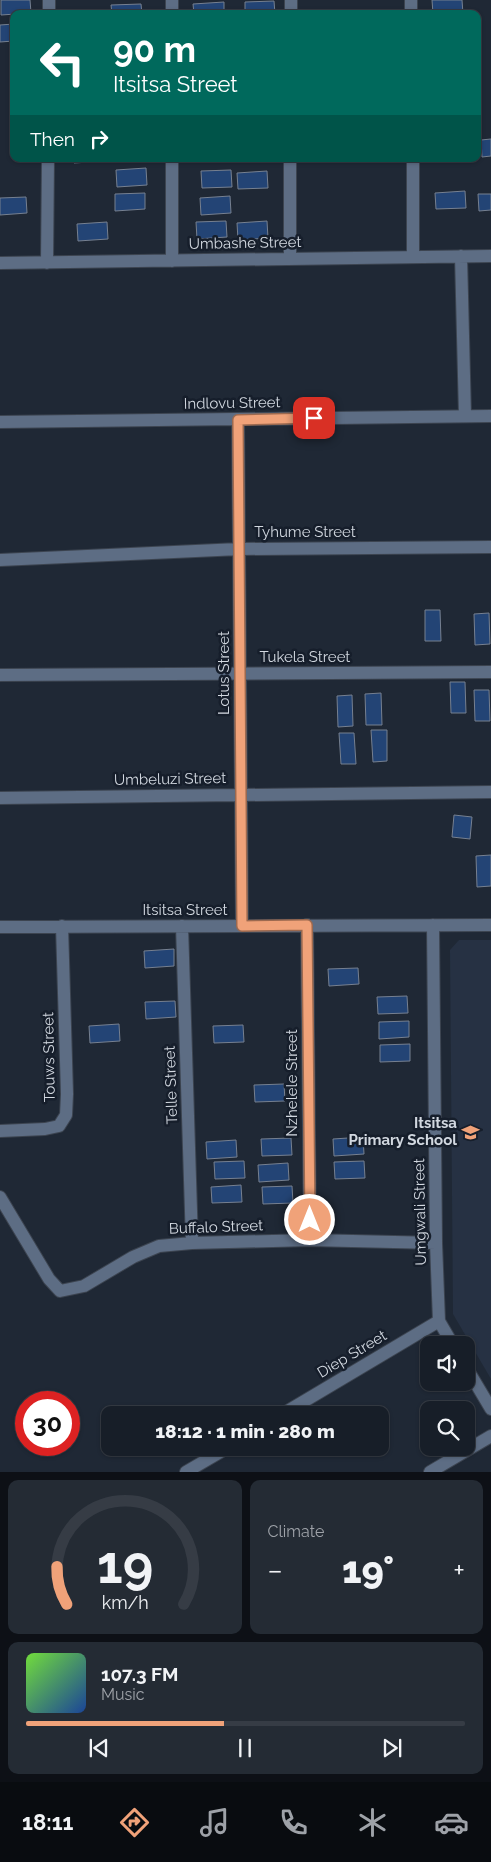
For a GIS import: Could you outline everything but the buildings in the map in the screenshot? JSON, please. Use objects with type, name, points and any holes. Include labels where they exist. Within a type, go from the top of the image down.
[{"type":"street","points":[[47,263],[48,162]]},
{"type":"street","points":[[172,162],[172,260]]},
{"type":"street","points":[[290,162],[290,259]]},
{"type":"street","points":[[413,162],[413,257]]},
{"type":"street","points":[[461,256],[465,416]]},
{"type":"street","name":"Umbashe Street","points":[[0,263],[491,256]]},
{"type":"street","name":"Indlovu Street","points":[[0,422],[491,416]]},
{"type":"street","name":"Lotus Street","points":[[238,420],[242,926]]},
{"type":"street","name":"Tyhume Street","points":[[0,560],[239,549],[491,547]]},
{"type":"street","name":"Tukela Street","points":[[0,675],[491,672]]},
{"type":"street","name":"Umbeluzi Street","points":[[0,798],[491,792]]},
{"type":"street","name":"Nzhelele Street","points":[[307,925],[310,1240]]},
{"type":"street","name":"Umgwali Street","points":[[433,925],[436,1243],[439,1321],[448,1336]]},
{"type":"street","name":"Itsitsa Street","points":[[0,927],[491,925]]},
{"type":"street","name":"Touws Street","points":[[0,1131],[46,1129],[59,1126],[66,1115],[62,926]]},
{"type":"street","name":"Telle Street","points":[[182,926],[192,1242]]},
{"type":"street","name":"Buffalo Street","points":[[0,1198],[49,1279],[60,1291],[84,1286],[133,1257],[159,1246],[192,1242],[310,1240],[436,1243]]},
{"type":"street","name":"Diep Street","points":[[296,1406],[439,1321]]},
{"type":"street","points":[[475,1382],[491,1409]]},
{"type":"street","points":[[430,1472],[491,1436]]},
{"type":"street","points":[[186,1472],[213,1456]]},
{"type":"shaded area","name":"Itsitsa Primary School","points":[[459,940],[491,940],[491,1379],[475,1352],[475,1336],[466,1336],[453,1314],[450,950]]},
{"type":"place","name":"Itsitsa Primary School","points":[[471,1132]]},
{"type":"route","points":[[310,1220],[307,925],[242,926],[238,420],[314,418]]}]
